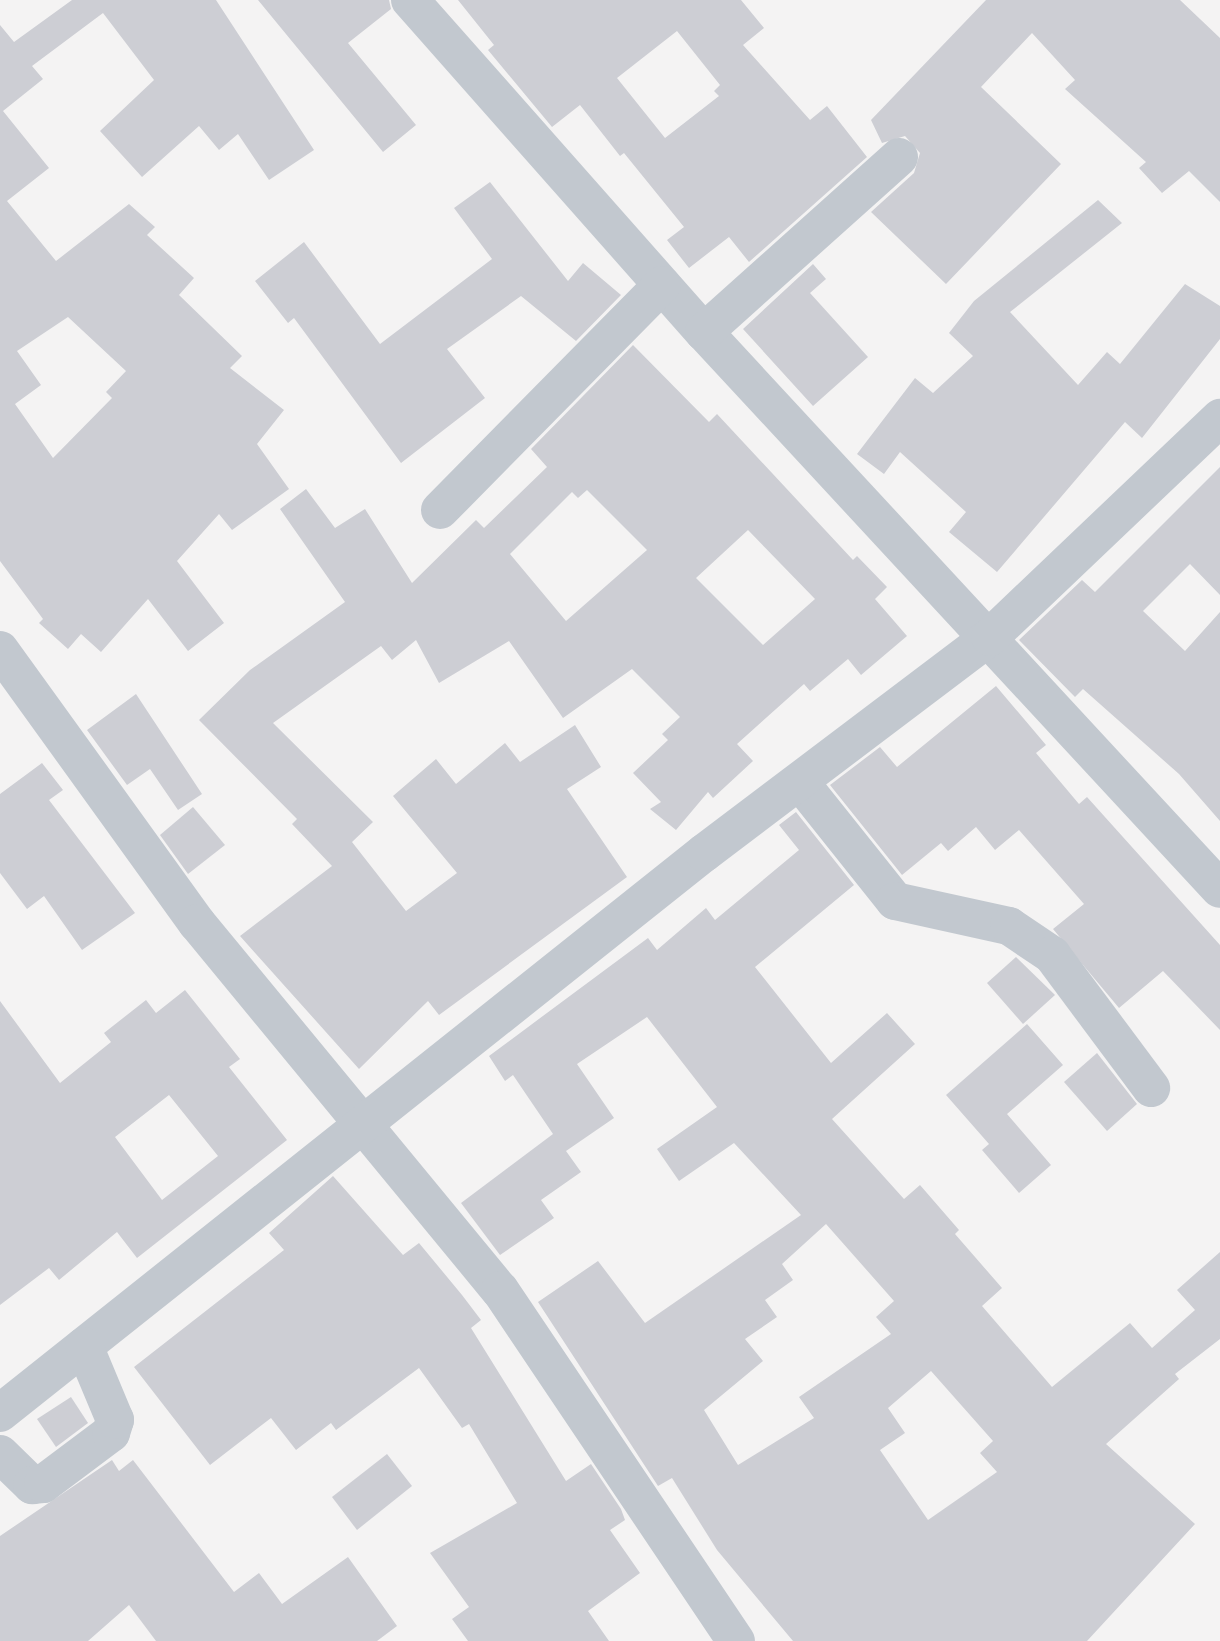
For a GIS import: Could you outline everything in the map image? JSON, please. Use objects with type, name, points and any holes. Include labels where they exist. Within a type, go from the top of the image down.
[{"type":"street","points":[[410,0],[704,332],[990,637],[1220,889]]},
{"type":"street","points":[[704,332],[899,157]]},
{"type":"street","points":[[440,510],[662,285]]},
{"type":"street","points":[[0,1413],[800,782],[990,637],[1220,418]]},
{"type":"street","points":[[0,650],[197,923],[500,1290],[736,1641]]},
{"type":"street","points":[[800,782],[895,901],[1009,926],[1052,955],[1152,1088]]},
{"type":"street","points":[[0,1454],[32,1485],[43,1484],[111,1433],[116,1420],[84,1346]]},
{"type":"building","points":[[72,0],[216,0],[314,150],[269,180],[238,134],[219,150],[199,126],[142,177],[100,131],[154,80],[103,13],[32,66],[43,79],[3,111],[49,168],[7,201],[56,261],[129,204],[155,227],[147,235],[194,278],[179,295],[242,356],[230,368],[284,410],[257,444],[289,489],[232,530],[219,514],[177,561],[224,623],[188,651],[148,599],[101,652],[81,634],[68,649],[39,623],[43,619],[0,561],[0,25],[14,42]],"holes":[[[68,317],[126,371],[106,392],[112,398],[53,458],[15,404],[41,385],[17,351]]]},
{"type":"building","points":[[258,0],[389,0],[391,9],[348,43],[416,125],[383,152]]},
{"type":"building","points":[[458,0],[741,0],[764,28],[743,45],[810,120],[827,106],[867,157],[749,262],[729,237],[689,268],[667,240],[684,227],[624,153],[620,156],[580,105],[552,127],[488,50],[494,45]],"holes":[[[677,31],[720,85],[714,91],[719,96],[665,138],[617,78]]]},
{"type":"building","points":[[986,0],[1180,0],[1220,38],[1220,202],[1189,171],[1162,193],[1139,168],[1146,162],[1065,89],[1075,80],[1032,33],[981,87],[1061,164],[946,284],[871,212],[914,173],[920,153],[905,136],[882,143],[871,120]]},
{"type":"building","points":[[490,182],[568,281],[583,263],[621,295],[576,341],[521,296],[447,349],[485,398],[401,463],[294,318],[288,323],[255,281],[304,242],[380,344],[492,259],[454,208]]},
{"type":"building","points":[[1098,200],[1122,223],[1010,312],[1078,385],[1107,352],[1120,364],[1185,284],[1220,306],[1220,339],[1142,438],[1125,422],[997,572],[949,532],[966,512],[900,452],[884,474],[857,454],[915,378],[933,393],[973,356],[949,333],[974,301]]},
{"type":"building","points":[[813,264],[826,279],[810,293],[868,357],[813,406],[743,329]]},
{"type":"building","points":[[633,345],[709,422],[717,414],[853,560],[857,556],[887,587],[875,599],[907,636],[861,675],[848,659],[810,691],[804,684],[737,744],[753,761],[713,798],[708,792],[676,830],[650,809],[661,802],[633,773],[668,740],[662,734],[680,717],[632,669],[563,718],[509,641],[439,683],[416,640],[392,660],[381,646],[273,723],[373,822],[352,842],[406,911],[457,873],[393,796],[436,759],[456,784],[505,743],[520,762],[575,725],[601,767],[567,789],[627,877],[439,1015],[428,1001],[359,1069],[240,936],[332,866],[292,824],[297,819],[199,720],[250,670],[345,602],[280,509],[306,489],[335,528],[365,509],[412,583],[476,520],[484,528],[547,467],[531,449]],"holes":[[[587,490],[647,550],[566,621],[510,554],[572,492],[578,498]],[[748,530],[815,599],[763,645],[696,578]]]},
{"type":"building","points":[[1220,467],[1220,595],[1190,564],[1143,611],[1185,651],[1220,612],[1220,821],[1179,774],[1083,689],[1075,697],[1019,640],[1082,580],[1095,592]]},
{"type":"building","points":[[996,686],[1046,745],[1036,753],[1079,804],[1087,797],[1220,945],[1220,1030],[1163,971],[1119,1008],[1053,929],[1084,904],[1019,830],[995,850],[976,827],[948,851],[941,843],[902,875],[830,785],[880,747],[897,767]]},
{"type":"building","points":[[136,694],[202,794],[178,810],[150,769],[127,785],[87,730]]},
{"type":"building","points":[[42,763],[63,790],[49,800],[135,913],[82,950],[44,896],[27,909],[0,873],[0,794]]},
{"type":"building","points":[[193,807],[225,845],[188,874],[160,835]]},
{"type":"building","points":[[796,812],[854,885],[755,967],[831,1063],[887,1013],[915,1044],[832,1119],[904,1199],[920,1185],[959,1230],[955,1234],[1002,1288],[982,1306],[1052,1387],[1130,1323],[1152,1348],[1195,1310],[1177,1290],[1220,1252],[1220,1339],[1175,1374],[1179,1379],[1106,1444],[1195,1524],[1087,1641],[793,1641],[717,1550],[672,1478],[658,1486],[538,1302],[598,1261],[645,1323],[801,1215],[734,1143],[679,1181],[657,1149],[717,1107],[647,1017],[577,1064],[614,1118],[566,1151],[581,1172],[541,1200],[554,1218],[500,1255],[461,1203],[553,1134],[513,1075],[505,1081],[489,1056],[648,938],[657,950],[706,908],[715,920],[799,850],[779,825]],"holes":[[[826,1224],[894,1301],[876,1317],[891,1334],[799,1397],[814,1418],[738,1465],[704,1410],[763,1361],[745,1339],[777,1317],[765,1300],[793,1280],[782,1264]],[[931,1371],[993,1441],[980,1453],[997,1472],[928,1520],[880,1450],[905,1433],[888,1408]]]},
{"type":"building","points":[[1016,957],[1055,995],[1023,1024],[987,983]]},
{"type":"building","points":[[185,990],[240,1059],[229,1067],[287,1140],[137,1258],[117,1232],[59,1280],[49,1268],[0,1305],[0,1001],[60,1083],[111,1042],[104,1033],[146,1000],[156,1013]],"holes":[[[169,1095],[218,1156],[162,1200],[115,1137]]]},
{"type":"building","points":[[1027,1024],[1063,1065],[1007,1114],[1051,1165],[1019,1193],[982,1150],[989,1144],[946,1095]]},
{"type":"building","points":[[1097,1053],[1137,1104],[1107,1131],[1064,1082]]},
{"type":"building","points":[[333,1176],[403,1255],[419,1243],[462,1295],[481,1320],[471,1328],[566,1481],[591,1464],[621,1509],[625,1520],[610,1530],[640,1573],[588,1611],[609,1641],[468,1641],[452,1619],[469,1607],[430,1553],[517,1503],[469,1424],[462,1428],[419,1368],[336,1430],[331,1423],[296,1450],[271,1418],[210,1465],[134,1367],[284,1250],[269,1233]]},
{"type":"building","points":[[71,1397],[88,1423],[56,1447],[37,1419]]},
{"type":"building","points":[[387,1454],[412,1486],[357,1530],[332,1497]]},
{"type":"building","points":[[112,1460],[119,1471],[133,1460],[234,1592],[259,1573],[282,1604],[348,1557],[397,1626],[377,1641],[156,1641],[129,1605],[88,1641],[0,1641],[0,1536]]}]
